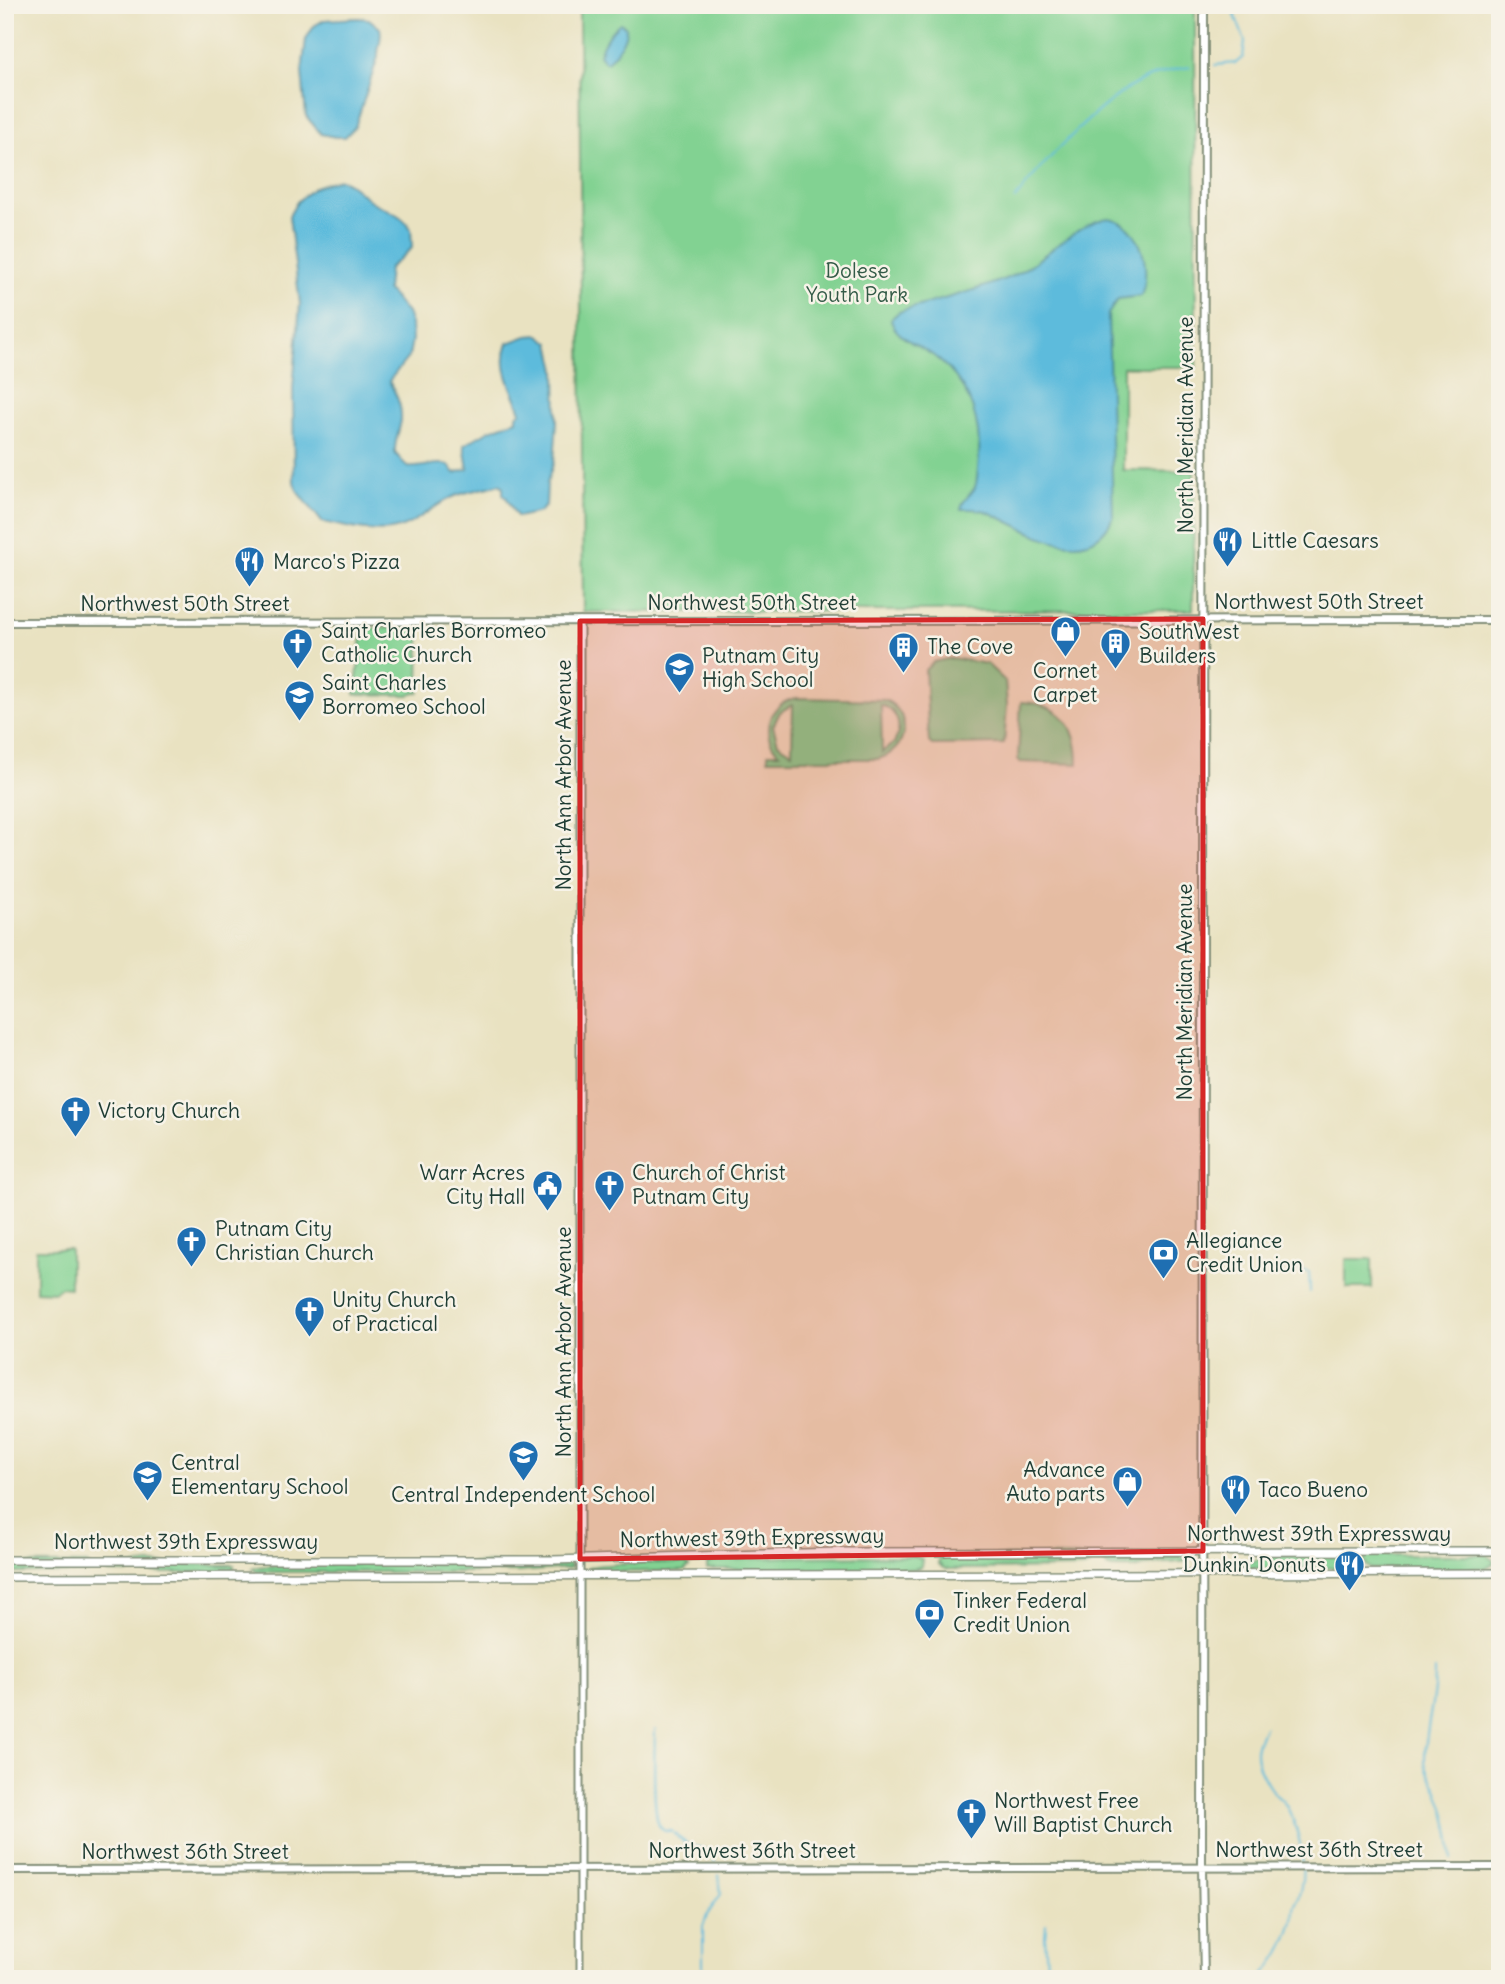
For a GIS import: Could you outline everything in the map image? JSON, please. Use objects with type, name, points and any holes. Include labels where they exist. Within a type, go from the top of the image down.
[{"type":"highway","name":"Northwest 39th Expressway","points":[[5,1560],[580,1559],[814,1552],[1500,1551]]},
{"type":"highway","name":"Northwest 39th Expressway","points":[[5,1577],[1500,1573]]},
{"type":"main road","name":"North Meridian Avenue","points":[[1204,5],[1204,1979]]},
{"type":"main road","name":"Northwest 50th Street","points":[[5,622],[1500,620]]},
{"type":"main road","name":"Northwest 36th Street","points":[[5,1870],[1500,1867]]},
{"type":"street","name":"North Ann Arbor Avenue","points":[[580,621],[580,1979]]},
{"type":"highlighted area","points":[[1203,619],[1203,1551],[580,1559],[580,621]]},
{"type":"green space","name":"Dolese Youth Park","points":[[579,5],[1195,5],[1196,367],[1123,367],[1123,470],[1194,471],[1193,610],[583,612]]},
{"type":"green space","points":[[365,628],[418,628],[419,692],[409,695],[355,694]]},
{"type":"green space","points":[[952,658],[987,664],[1005,681],[1007,705],[1004,744],[932,745],[929,742],[925,670],[933,662]]},
{"type":"green space","points":[[797,698],[885,700],[900,714],[904,732],[896,748],[878,759],[768,759],[768,753],[779,753],[769,737],[770,720],[779,705]],"holes":[[[793,705],[792,752],[778,743],[773,726],[780,712]],[[881,705],[895,715],[898,726],[894,743],[882,752]]]},
{"type":"green space","points":[[1021,702],[1047,707],[1064,719],[1075,738],[1078,764],[1020,762]]},
{"type":"green space","points":[[36,1249],[70,1249],[70,1288],[60,1287],[55,1292],[36,1291]]},
{"type":"green space","points":[[1346,1259],[1372,1259],[1372,1288],[1346,1288]]},
{"type":"green space","points":[[1114,1555],[1180,1555],[1190,1561],[1136,1568],[1108,1568],[1104,1562]]},
{"type":"green space","points":[[1279,1555],[1341,1555],[1349,1558],[1350,1562],[1344,1568],[1226,1568],[1217,1563],[1253,1561]]},
{"type":"green space","points":[[1487,1555],[1494,1563],[1485,1568],[1371,1569],[1364,1561],[1365,1557]]},
{"type":"green space","points":[[914,1556],[922,1559],[921,1567],[707,1569],[707,1564],[713,1561],[784,1557]]},
{"type":"green space","points":[[948,1556],[1083,1556],[1091,1559],[1090,1566],[1083,1568],[943,1568],[938,1563],[940,1559]]},
{"type":"green space","points":[[566,1563],[572,1566],[516,1572],[257,1572],[253,1569],[303,1564]]},
{"type":"green space","points":[[686,1563],[689,1566],[684,1571],[595,1572],[588,1568],[600,1565]]},
{"type":"green space","points":[[23,1564],[87,1564],[90,1567],[87,1573],[5,1573],[5,1568]]},
{"type":"green space","points":[[152,1564],[234,1565],[234,1569],[180,1573],[109,1573],[103,1569]]},
{"type":"water","points":[[369,19],[380,28],[378,57],[355,127],[345,137],[321,134],[306,116],[302,72],[306,39],[314,26],[324,20]]},
{"type":"water","points":[[620,23],[626,27],[625,37],[605,62],[599,55],[610,33]]},
{"type":"water","points":[[339,179],[352,185],[371,201],[398,215],[411,229],[412,248],[389,268],[387,290],[407,313],[411,324],[409,356],[389,381],[398,399],[401,414],[395,453],[407,467],[444,464],[449,465],[455,473],[468,469],[464,445],[490,430],[517,420],[517,415],[521,412],[506,370],[505,352],[508,343],[539,335],[550,343],[556,370],[557,422],[554,461],[547,483],[546,505],[540,512],[518,517],[503,494],[500,484],[453,497],[400,528],[365,530],[322,522],[297,490],[294,482],[293,388],[300,304],[289,216],[297,202],[315,187]]},
{"type":"water","points":[[1109,218],[1120,222],[1137,238],[1144,261],[1144,285],[1141,296],[1118,299],[1108,314],[1113,517],[1102,533],[1088,542],[1072,544],[1037,535],[985,511],[961,509],[975,487],[977,474],[979,445],[973,409],[963,388],[948,369],[898,332],[891,319],[899,312],[1012,276],[1036,262],[1072,234]]},
{"type":"waterway","points":[[1215,65],[1236,63],[1243,57],[1245,41],[1231,5]]},
{"type":"waterway","points":[[1015,199],[1057,150],[1127,89],[1166,72],[1190,67]]},
{"type":"waterway","points":[[1299,1270],[1309,1272],[1310,1292]]},
{"type":"waterway","points":[[1435,1670],[1425,1761],[1446,1816],[1452,1859]]},
{"type":"waterway","points":[[1259,1979],[1276,1960],[1287,1938],[1303,1869],[1300,1843],[1292,1818],[1261,1773],[1256,1757],[1264,1727]]},
{"type":"waterway","points":[[655,1729],[655,1797],[658,1822],[662,1829],[671,1831],[687,1844],[708,1851],[715,1863]]},
{"type":"waterway","points":[[703,1979],[703,1926],[721,1894],[719,1875]]},
{"type":"waterway","points":[[1046,1924],[1048,1979]]},
{"type":"place","name":"Little Caesars","points":[[1228,568]]},
{"type":"place","name":"Marco's Pizza","points":[[250,589]]},
{"type":"place","name":"Cornet Carpet","points":[[1065,658]]},
{"type":"place","name":"Saint Charles Borromeo Catholic Church","points":[[298,670]]},
{"type":"place","name":"SouthWest Builders","points":[[1116,671]]},
{"type":"place","name":"The Cove","points":[[904,674]]},
{"type":"place","name":"Putnam City High School","points":[[679,695]]},
{"type":"place","name":"Saint Charles Borromeo School","points":[[299,722]]},
{"type":"place","name":"Victory Church","points":[[75,1138]]},
{"type":"place","name":"Warr Acres City Hall","points":[[548,1212]]},
{"type":"place","name":"Church of Christ Putnam City","points":[[609,1212]]},
{"type":"place","name":"Putnam City Christian Church","points":[[192,1268]]},
{"type":"place","name":"Allegiance Credit Union","points":[[1163,1280]]},
{"type":"place","name":"Unity Church of Practical","points":[[309,1339]]},
{"type":"place","name":"Central Independent School","points":[[523,1482]]},
{"type":"place","name":"Central Elementary School","points":[[148,1502]]},
{"type":"place","name":"Advance Auto parts","points":[[1128,1509]]},
{"type":"place","name":"Taco Bueno","points":[[1235,1517]]},
{"type":"place","name":"Dunkin' Donuts","points":[[1349,1592]]},
{"type":"place","name":"Tinker Federal Credit Union","points":[[930,1640]]},
{"type":"place","name":"Northwest Free Will Baptist Church","points":[[971,1840]]}]
